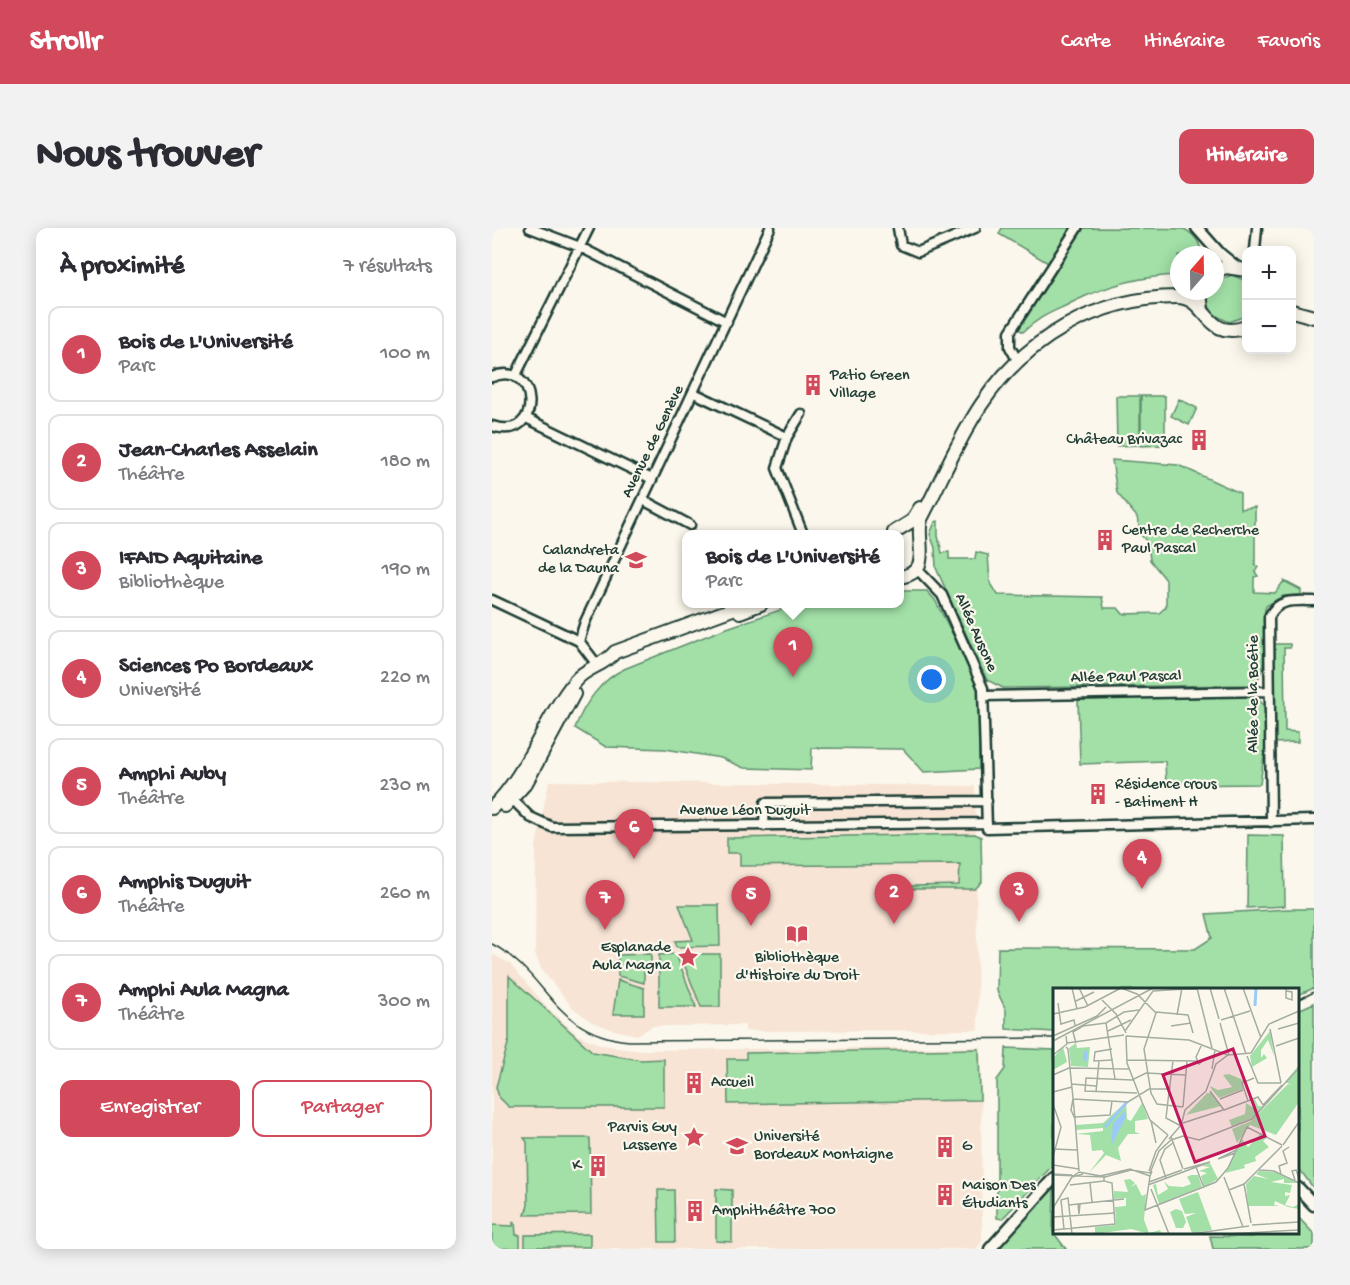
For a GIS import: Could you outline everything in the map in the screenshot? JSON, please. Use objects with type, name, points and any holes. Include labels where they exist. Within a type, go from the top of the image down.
[{"type":"main road","points":[[1224,270],[1242,268]]},
{"type":"main road","points":[[896,530],[912,521],[976,403],[1015,356],[1053,327],[1096,305],[1130,295],[1170,291]]},
{"type":"main road","points":[[904,575],[917,569],[922,557],[921,519],[967,429],[997,384],[1030,349],[1077,320],[1131,302],[1181,297],[1192,302],[1214,325],[1230,330],[1242,328]]},
{"type":"main road","points":[[1201,300],[1202,312]]},
{"type":"main road","points":[[1296,312],[1314,317]]},
{"type":"main road","points":[[1296,318],[1314,322]]},
{"type":"main road","points":[[904,533],[909,533],[920,544]]},
{"type":"main road","points":[[492,808],[513,785],[575,681],[584,671],[598,666],[615,652],[733,608]]},
{"type":"main road","points":[[609,659],[619,659],[748,608]]},
{"type":"main road","points":[[492,815],[512,799],[526,783],[573,696],[598,666]]},
{"type":"street","points":[[530,228],[580,247],[727,322]]},
{"type":"street","points":[[515,377],[589,228]]},
{"type":"street","name":"Avenue de Genève","points":[[579,641],[585,622],[770,228]]},
{"type":"street","points":[[898,228],[902,245],[918,252],[975,228]]},
{"type":"street","points":[[1015,356],[1010,347],[1010,332],[1077,228]]},
{"type":"street","points":[[1197,228],[1208,246]]},
{"type":"street","points":[[1255,246],[1257,228]]},
{"type":"street","points":[[1224,257],[1242,267]]},
{"type":"street","points":[[492,377],[506,375],[515,377],[526,387],[530,395],[530,409],[526,418],[511,428],[492,426]]},
{"type":"street","points":[[694,393],[787,437]]},
{"type":"street","points":[[801,414],[787,437],[777,468],[801,530]]},
{"type":"street","points":[[526,418],[652,480]]},
{"type":"street","points":[[643,500],[690,525]]},
{"type":"street","name":"Allée Ausone","points":[[917,569],[942,595],[974,665],[984,696],[987,825]]},
{"type":"street","points":[[492,600],[579,641],[598,666]]},
{"type":"street","name":"Allée de la Boétie","points":[[1271,822],[1269,617],[1272,611],[1286,601],[1314,601]]},
{"type":"street","name":"Allée Paul Pascal","points":[[984,696],[1268,691]]},
{"type":"street","name":"Avenue Léon Duguit","points":[[512,799],[530,817],[552,827],[987,825],[1314,820]]},
{"type":"street","points":[[764,826],[765,803],[987,801]]},
{"type":"street","points":[[990,1249],[1053,1179]]},
{"type":"street","points":[[1299,1189],[1314,1205]]},
{"type":"shaded area","points":[[549,781],[975,786],[978,1030],[745,1031],[745,1025],[653,1026],[637,1035],[592,1022],[573,1008],[541,969],[535,953],[536,846]]},
{"type":"shaded area","name":"Université Bordeaux Montaigne","points":[[492,954],[509,963],[549,1009],[578,1035],[602,1045],[641,1050],[981,1047],[982,1242],[976,1249],[492,1249]]},
{"type":"green space","points":[[1002,228],[1070,228],[1048,263],[999,234]]},
{"type":"green space","points":[[1084,228],[1184,229],[1197,240],[1200,246],[1170,246],[1170,276],[1139,279],[1100,290],[1048,314],[1023,332],[1019,329]]},
{"type":"green space","points":[[1232,275],[1242,279],[1242,317],[1229,322],[1213,314],[1207,301],[1224,300],[1224,278]]},
{"type":"green space","points":[[1116,396],[1140,396],[1140,445],[1117,446]]},
{"type":"green space","points":[[1141,396],[1165,396],[1165,445],[1141,446]]},
{"type":"green space","points":[[1179,399],[1197,408],[1189,425],[1171,416]]},
{"type":"green space","points":[[1112,460],[1178,465],[1240,493],[1240,509],[1255,507],[1255,566],[1258,567],[1255,572],[1258,576],[1254,577],[1254,592],[1275,593],[1284,581],[1301,590],[1301,595],[1283,596],[1266,606],[1263,663],[1257,681],[1249,685],[1003,688],[987,680],[936,568],[935,548],[930,534],[935,522],[938,521],[938,536],[942,553],[949,552],[949,559],[975,559],[976,552],[988,555],[990,582],[998,595],[1102,597],[1104,608],[1118,608],[1123,614],[1159,613],[1166,607],[1166,580],[1150,560],[1148,543],[1141,535],[1137,517],[1117,493]]},
{"type":"green space","points":[[904,591],[927,591],[935,600],[976,680],[980,698],[979,769],[924,772],[903,749],[812,748],[811,770],[744,768],[721,758],[665,749],[606,747],[575,728],[583,710],[608,679],[624,669],[724,629],[786,608],[904,608]]},
{"type":"green space","points":[[1273,644],[1290,644],[1290,648],[1284,648],[1285,731],[1298,732],[1298,742],[1274,743]]},
{"type":"green space","points":[[1249,696],[1261,702],[1265,715],[1265,745],[1260,784],[1166,785],[1165,761],[1080,764],[1078,700]]},
{"type":"green space","points":[[975,834],[981,837],[982,882],[975,889],[911,889],[911,886],[959,885],[960,864],[740,866],[740,853],[727,853],[727,838]]},
{"type":"green space","points":[[1248,835],[1284,836],[1285,906],[1247,908]]},
{"type":"green space","points":[[679,905],[719,905],[720,946],[677,947],[675,941],[693,940]]},
{"type":"green space","points":[[1314,909],[1314,988],[1299,995],[1299,988],[1053,988],[1053,1032],[1006,1029],[1006,1010],[997,991],[998,948],[1195,949],[1212,938],[1206,914]]},
{"type":"green space","points":[[651,954],[651,972],[644,972],[644,983],[618,976],[618,955]]},
{"type":"green space","points":[[676,954],[696,1007],[659,1007],[659,955]]},
{"type":"green space","points":[[680,954],[720,954],[720,1007],[701,1007]]},
{"type":"green space","points":[[509,976],[593,1052],[641,1060],[664,1059],[664,1107],[509,1107],[499,1097],[496,1087],[509,1040]]},
{"type":"green space","points":[[618,980],[644,988],[644,1014],[613,1014]]},
{"type":"green space","points":[[1314,1003],[1314,1189],[1299,1168],[1299,1010]]},
{"type":"green space","points":[[1006,1048],[1053,1050],[1053,1165],[1002,1219],[997,1218],[997,1080],[1005,1069]]},
{"type":"green space","points":[[979,1049],[980,1100],[728,1104],[727,1059],[746,1059],[746,1053]]},
{"type":"green space","points":[[524,1138],[590,1138],[591,1214],[525,1215],[528,1205],[527,1142]]},
{"type":"green space","points":[[1053,1187],[1053,1234],[1066,1249],[993,1249]]},
{"type":"green space","points":[[716,1189],[732,1190],[732,1242],[716,1241]]},
{"type":"green space","points":[[658,1190],[674,1190],[675,1242],[659,1242]]},
{"type":"green space","points":[[1299,1218],[1314,1234],[1314,1249],[1213,1249],[1210,1236],[1253,1237],[1255,1234],[1299,1234]]},
{"type":"green space","points":[[515,1222],[516,1235],[520,1235],[520,1248],[492,1249],[492,1225],[513,1226]]},
{"type":"green space","points":[[590,1234],[590,1247],[525,1247],[525,1235]]},
{"type":"tram line","points":[[492,944],[527,971],[567,1015],[584,1027],[604,1036],[630,1041],[1053,1038]]},
{"type":"tram line","points":[[1299,1000],[1314,992]]},
{"type":"place","name":"Patio Green Village","points":[[813,385]]},
{"type":"place","name":"Château Brivazac","points":[[1199,440]]},
{"type":"place","name":"Centre de Recherche Paul Pascal","points":[[1105,540]]},
{"type":"place","name":"Calandreta de la Dauna","points":[[636,560]]},
{"type":"place","name":"Bois de L'Université","points":[[793,677]]},
{"type":"place","name":"Résidence crous - Batiment H","points":[[1098,794]]},
{"type":"place","name":"Amphis Duguit","points":[[634,859]]},
{"type":"place","name":"Sciences Po Bordeaux","points":[[1142,889]]},
{"type":"place","name":"IFAID Aquitaine","points":[[1019,922]]},
{"type":"place","name":"Jean-Charles Asselain","points":[[894,924]]},
{"type":"place","name":"Amphi Auby","points":[[751,926]]},
{"type":"place","name":"Amphi Aula Magna","points":[[605,930]]},
{"type":"place","name":"Bibliothèque d'Histoire du Droit","points":[[797,934]]},
{"type":"place","name":"Esplanade Aula Magna","points":[[688,957]]},
{"type":"place","name":"Accueil","points":[[694,1083]]},
{"type":"place","name":"Parvis Guy Lasserre","points":[[694,1137]]},
{"type":"place","name":"Université Bordeaux Montaigne","points":[[737,1146]]},
{"type":"place","name":"G","points":[[945,1147]]},
{"type":"place","name":"K","points":[[598,1166]]},
{"type":"place","name":"Maison Des Étudiants","points":[[945,1195]]},
{"type":"place","name":"Amphithéâtre 700","points":[[695,1211]]}]
